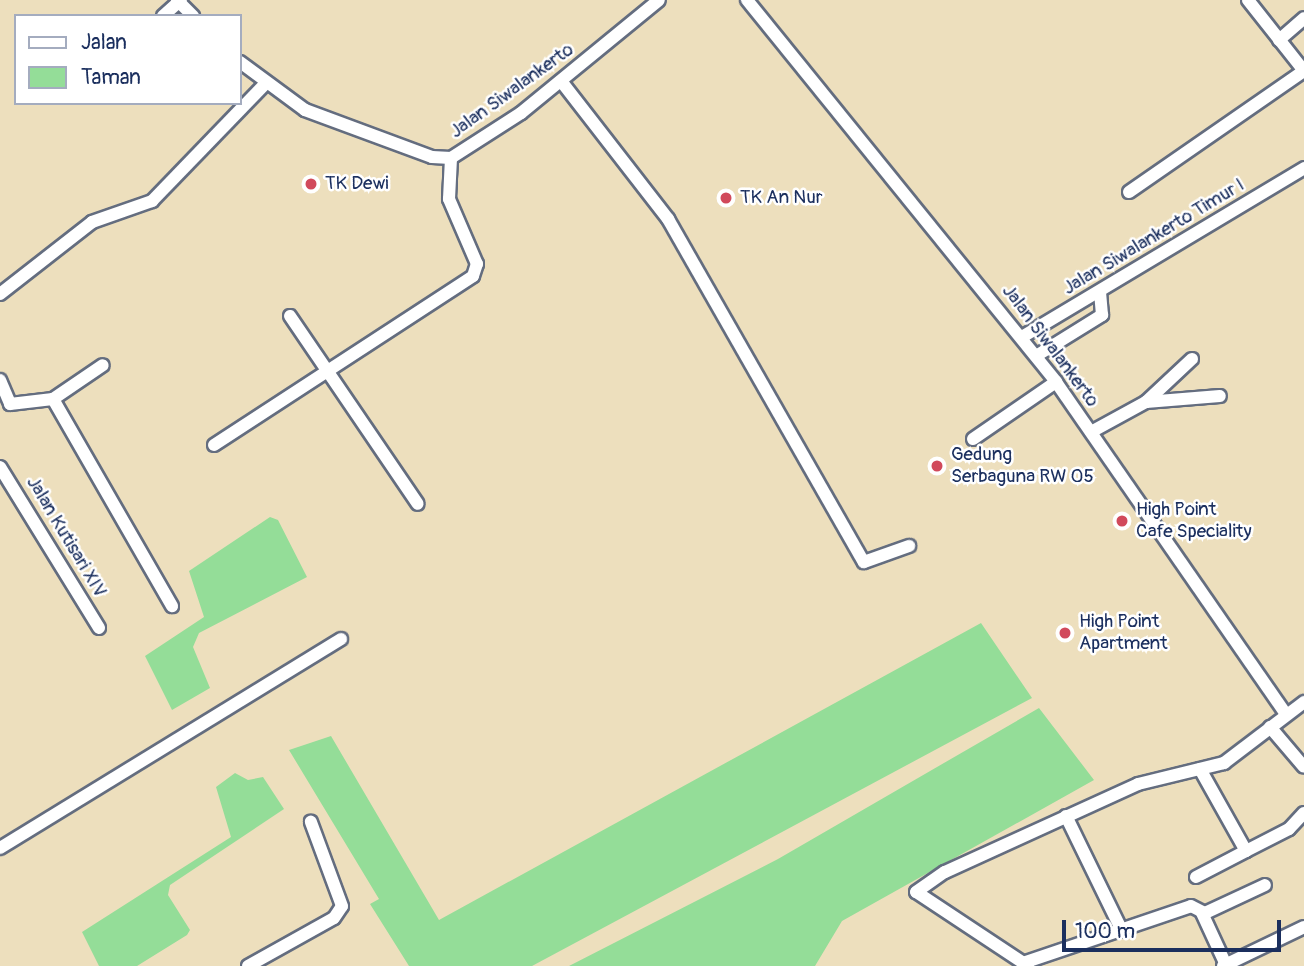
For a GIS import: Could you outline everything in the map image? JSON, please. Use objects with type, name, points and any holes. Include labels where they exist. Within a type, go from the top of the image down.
[{"type":"street","name":"Jalan Siwalankerto","points":[[451,158],[561,81],[659,0]]},
{"type":"street","name":"Jalan Siwalankerto","points":[[747,0],[1056,382],[1286,714]]},
{"type":"street","points":[[1129,192],[1304,71],[1248,0]]},
{"type":"street","points":[[165,14],[179,1],[191,14]]},
{"type":"street","points":[[1279,40],[1304,18]]},
{"type":"street","points":[[214,445],[331,374],[476,271],[449,199],[451,158],[432,157],[305,110],[242,64]]},
{"type":"street","points":[[561,81],[635,169],[706,286],[864,562],[909,546]]},
{"type":"street","points":[[0,294],[92,222],[152,201],[266,83]]},
{"type":"street","name":"Jalan Siwalankerto Timur I","points":[[1022,337],[1304,168]]},
{"type":"street","points":[[1036,356],[1102,315],[1100,292]]},
{"type":"street","points":[[290,316],[418,503]]},
{"type":"street","points":[[1091,432],[1146,402],[1192,359]]},
{"type":"street","points":[[0,380],[5,408],[52,399],[103,365]]},
{"type":"street","points":[[973,439],[1056,382]]},
{"type":"street","points":[[1146,402],[1220,396]]},
{"type":"street","points":[[52,399],[172,606]]},
{"type":"street","name":"Jalan Kutisari XIV","points":[[0,467],[99,628]]},
{"type":"street","points":[[0,848],[341,639]]},
{"type":"street","points":[[1304,702],[1224,763],[1165,774],[1066,816],[916,892],[1026,965],[1191,906],[1202,913],[1224,965],[1304,927]]},
{"type":"street","points":[[1270,727],[1304,767]]},
{"type":"street","points":[[1200,769],[1246,851]]},
{"type":"street","points":[[1196,877],[1289,829],[1304,813]]},
{"type":"street","points":[[1066,816],[1122,931]]},
{"type":"street","points":[[248,966],[334,918],[342,906],[311,822]]},
{"type":"street","points":[[1202,913],[1265,885]]},
{"type":"green space","points":[[270,517],[278,520],[307,577],[199,633],[193,647],[210,688],[172,710],[145,656],[204,617],[189,571]]},
{"type":"green space","points":[[981,623],[1032,698],[532,966],[409,966],[370,904],[379,899],[289,750],[331,736],[439,920]]},
{"type":"green space","points":[[1039,708],[1094,780],[842,921],[815,966],[569,966],[778,859]]},
{"type":"green space","points":[[235,773],[248,780],[263,777],[284,809],[170,885],[168,895],[190,930],[187,935],[137,966],[99,966],[82,932],[231,837],[216,787]]},
{"type":"place","name":"TK Dewi","points":[[311,184]]},
{"type":"place","name":"TK An Nur","points":[[726,198]]},
{"type":"place","name":"Gedung Serbaguna RW 05","points":[[937,466]]},
{"type":"place","name":"High Point Cafe Speciality","points":[[1122,521]]},
{"type":"place","name":"High Point Apartment","points":[[1065,633]]}]
